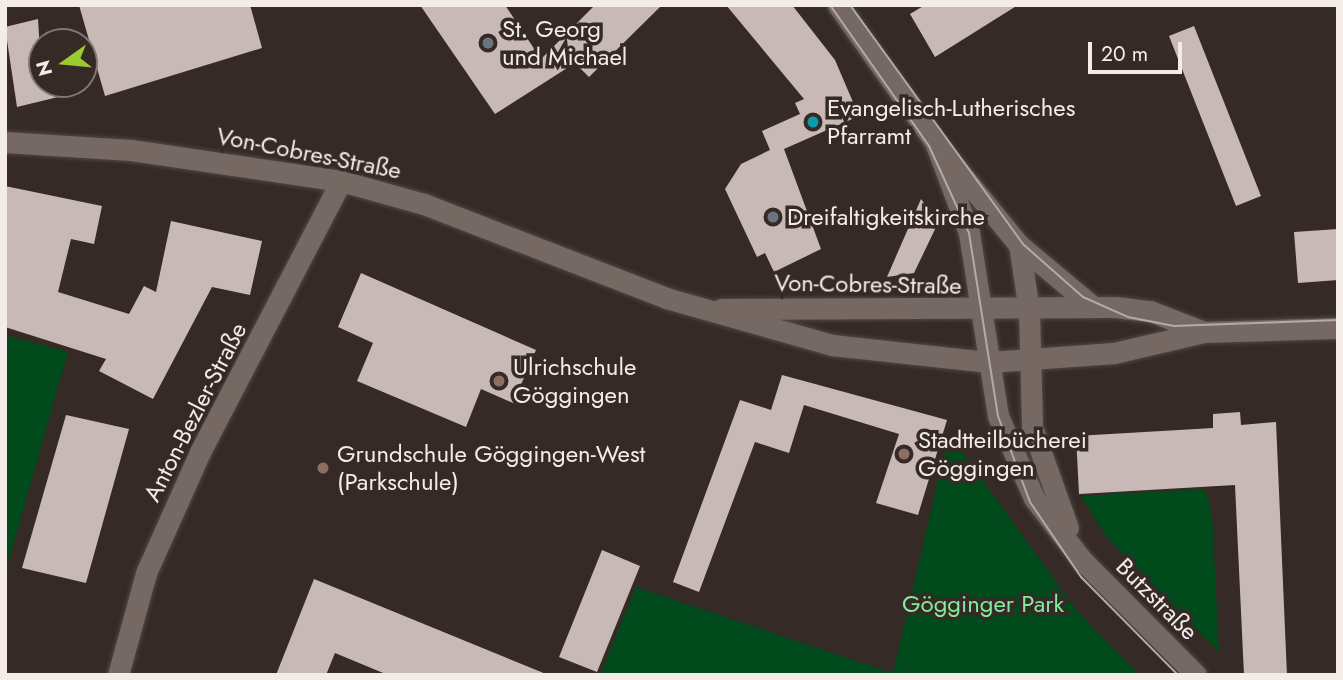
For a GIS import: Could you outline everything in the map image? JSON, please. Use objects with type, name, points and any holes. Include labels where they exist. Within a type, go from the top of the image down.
[{"type":"street","points":[[838,5],[935,142],[1019,245],[1092,306]]},
{"type":"street","name":"Von-Cobres-Straße","points":[[5,142],[131,150],[341,181],[424,204],[591,271],[709,310],[832,345],[989,362],[1114,353],[1204,332]]},
{"type":"street","name":"Butzstraße","points":[[935,142],[969,233],[989,362],[1005,437],[1034,498],[1082,559],[1196,675]]},
{"type":"street","name":"Anton-Bezler-Straße","points":[[118,675],[146,573],[201,450],[341,181]]},
{"type":"street","name":"Butzstraße","points":[[1019,245],[1032,359],[1032,427],[1044,473],[1082,559]]},
{"type":"street","name":"Von-Cobres-Straße","points":[[709,310],[983,312],[1092,306],[1150,311],[1204,332]]},
{"type":"street","points":[[1204,332],[1338,328]]},
{"type":"green space","points":[[5,335],[68,352],[5,574]]},
{"type":"green space","name":"Gögginger Park","points":[[949,434],[1078,612],[1140,675],[600,675],[636,587],[893,673]]},
{"type":"green space","points":[[1205,489],[1212,514],[1219,652],[1106,536],[1081,496]]},
{"type":"building","points":[[79,5],[250,5],[262,48],[105,96],[98,72],[98,28],[86,28]]},
{"type":"building","name":"St. Georg und Michael","points":[[420,5],[505,5],[541,59],[595,5],[662,5],[589,77],[575,63],[495,114]]},
{"type":"building","points":[[726,5],[792,5],[835,60],[859,116],[784,149],[821,249],[774,272],[765,253],[757,257],[725,189],[741,164],[770,150],[762,131],[800,114],[795,103],[804,99]]},
{"type":"building","points":[[925,5],[1018,5],[935,57],[910,14]]},
{"type":"building","points":[[38,19],[39,28],[28,28],[28,98],[54,98],[17,107],[5,27]]},
{"type":"building","points":[[1194,26],[1261,196],[1236,206],[1169,36]]},
{"type":"building","points":[[5,186],[102,206],[94,244],[71,239],[58,292],[129,314],[144,286],[156,292],[171,221],[262,241],[250,295],[212,287],[153,399],[99,371],[106,359],[5,327]]},
{"type":"building","points":[[921,199],[938,223],[914,273],[887,277]]},
{"type":"building","points":[[1338,229],[1338,280],[1298,283],[1294,232]]},
{"type":"building","points":[[361,273],[536,350],[513,403],[481,389],[466,427],[357,381],[373,343],[338,327]]},
{"type":"building","points":[[782,375],[947,420],[918,515],[876,503],[899,434],[804,405],[789,453],[755,442],[699,592],[673,582],[740,400],[771,410]]},
{"type":"building","points":[[1240,412],[1241,425],[1276,422],[1287,675],[1244,675],[1235,485],[1079,494],[1076,436],[1213,428],[1213,414]]},
{"type":"building","points":[[66,415],[129,429],[86,583],[22,568]]},
{"type":"building","points":[[602,550],[640,566],[597,672],[559,657]]},
{"type":"building","points":[[314,579],[546,675],[388,675],[335,653],[326,675],[276,675]]},
{"type":"tram line","points":[[830,5],[929,146],[969,233],[998,416],[1030,502],[1081,577],[1178,675]]},
{"type":"tram line","points":[[850,5],[1024,245],[1083,297],[1128,317],[1174,326],[1338,320]]},
{"type":"place","name":"St. Georg und Michael","points":[[488,43]]},
{"type":"place","name":"Evangelisch-Lutherisches Pfarramt","points":[[813,122]]},
{"type":"place","name":"Dreifaltigkeitskirche","points":[[773,217]]},
{"type":"place","name":"Ulrichschule Göggingen","points":[[499,381]]},
{"type":"place","name":"Stadtteilbücherei Göggingen","points":[[904,454]]},
{"type":"place","name":"Grundschule Göggingen-West (Parkschule)","points":[[323,468]]}]
